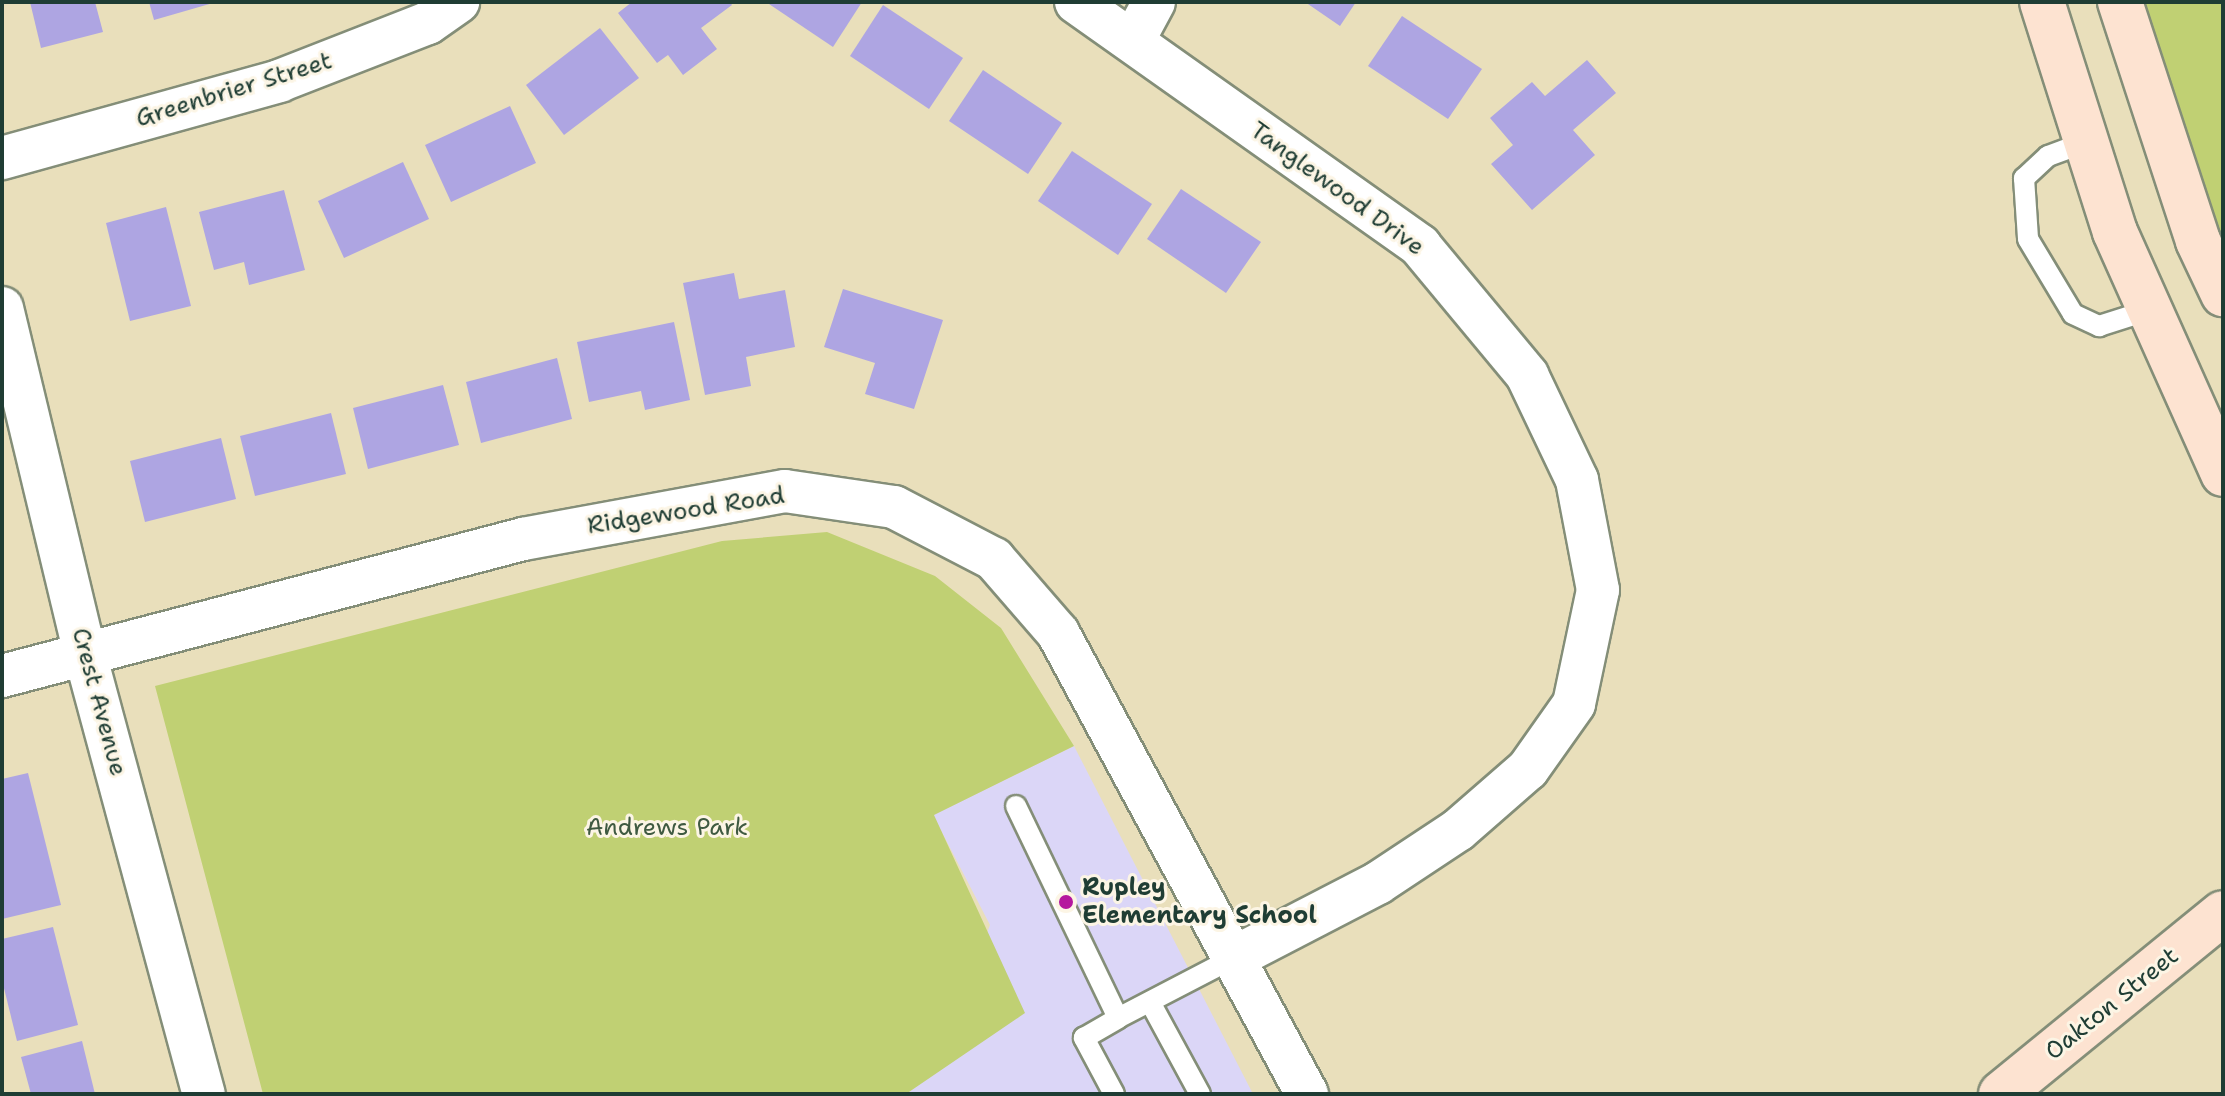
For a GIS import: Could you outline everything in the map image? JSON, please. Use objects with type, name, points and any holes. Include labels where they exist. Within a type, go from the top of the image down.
[{"type":"main road","points":[[2042,2],[2086,142],[2149,310],[2223,474]]},
{"type":"main road","points":[[2120,2],[2177,182],[2223,294]]},
{"type":"main road","name":"Oakton Street","points":[[2001,1094],[2223,913]]},
{"type":"street","name":"Greenbrier Street","points":[[2,158],[279,81],[428,23],[458,2]]},
{"type":"street","name":"Tanglewood Drive","points":[[1076,2],[1420,246],[1527,375],[1577,480],[1598,590],[1574,704],[1528,769],[1458,830],[1378,883],[1235,957]]},
{"type":"street","points":[[1133,41],[1154,2]]},
{"type":"street","name":"Crest Avenue","points":[[2,308],[85,654],[204,1094]]},
{"type":"street","name":"Ridgewood Road","points":[[2,676],[523,539],[785,491],[894,507],[994,559],[1058,633],[1307,1094]]},
{"type":"lane","points":[[2086,142],[2048,156],[2024,178],[2028,239],[2073,314],[2099,326],[2149,310]]},
{"type":"lane","points":[[1016,806],[1118,1018]]},
{"type":"lane","points":[[1114,1094],[1084,1038],[1235,957]]},
{"type":"lane","points":[[1150,1002],[1200,1094]]},
{"type":"shaded area","name":"Rupley Elementary School","points":[[1074,746],[1253,1094],[906,1094],[933,1074],[990,925],[933,815]]},
{"type":"green space","points":[[2120,2],[2223,2],[2223,294]]},
{"type":"green space","name":"Andrews Park","points":[[827,532],[935,576],[1001,628],[1074,746],[934,815],[1025,1013],[906,1094],[263,1094],[155,686],[722,541]]},
{"type":"building","points":[[30,2],[95,2],[103,32],[41,48]]},
{"type":"building","points":[[149,2],[213,2],[213,3],[154,20]]},
{"type":"building","points":[[632,2],[730,2],[732,5],[701,28],[717,49],[683,75],[668,55],[657,63],[618,13]]},
{"type":"building","points":[[766,2],[862,2],[833,47]]},
{"type":"building","points":[[1305,2],[1356,2],[1340,26]]},
{"type":"building","points":[[883,5],[963,58],[929,109],[850,56]]},
{"type":"building","points":[[1402,16],[1482,69],[1448,119],[1368,66]]},
{"type":"building","points":[[600,28],[639,78],[564,135],[526,85]]},
{"type":"building","points":[[1587,60],[1616,93],[1573,130],[1595,155],[1532,210],[1491,164],[1513,145],[1490,118],[1532,82],[1545,96]]},
{"type":"building","points":[[983,70],[1062,123],[1028,174],[949,121]]},
{"type":"building","points":[[510,106],[536,163],[451,202],[425,145]]},
{"type":"building","points":[[1072,151],[1152,204],[1118,255],[1038,201]]},
{"type":"building","points":[[403,162],[429,219],[344,258],[318,201]]},
{"type":"building","points":[[1181,189],[1261,242],[1226,293],[1147,239]]},
{"type":"building","points":[[284,190],[305,270],[249,285],[244,262],[214,270],[199,212]]},
{"type":"building","points":[[166,207],[191,306],[130,321],[106,223]]},
{"type":"building","points":[[734,273],[739,299],[785,290],[795,347],[746,357],[751,386],[705,395],[683,283]]},
{"type":"building","points":[[843,289],[943,320],[914,409],[865,394],[875,363],[824,347]]},
{"type":"building","points":[[674,322],[690,400],[645,410],[641,391],[589,402],[577,342]]},
{"type":"building","points":[[557,358],[572,419],[481,443],[466,382]]},
{"type":"building","points":[[443,385],[459,445],[368,469],[353,408]]},
{"type":"building","points":[[331,413],[346,474],[255,496],[240,436]]},
{"type":"building","points":[[221,438],[236,499],[145,522],[130,461]]},
{"type":"building","points":[[28,773],[61,905],[2,919],[2,779]]},
{"type":"building","points":[[53,927],[78,1025],[17,1041],[2,980],[2,939]]},
{"type":"building","points":[[82,1041],[95,1094],[31,1094],[21,1057]]},
{"type":"place","name":"Rupley Elementary School","points":[[1066,902]]}]
